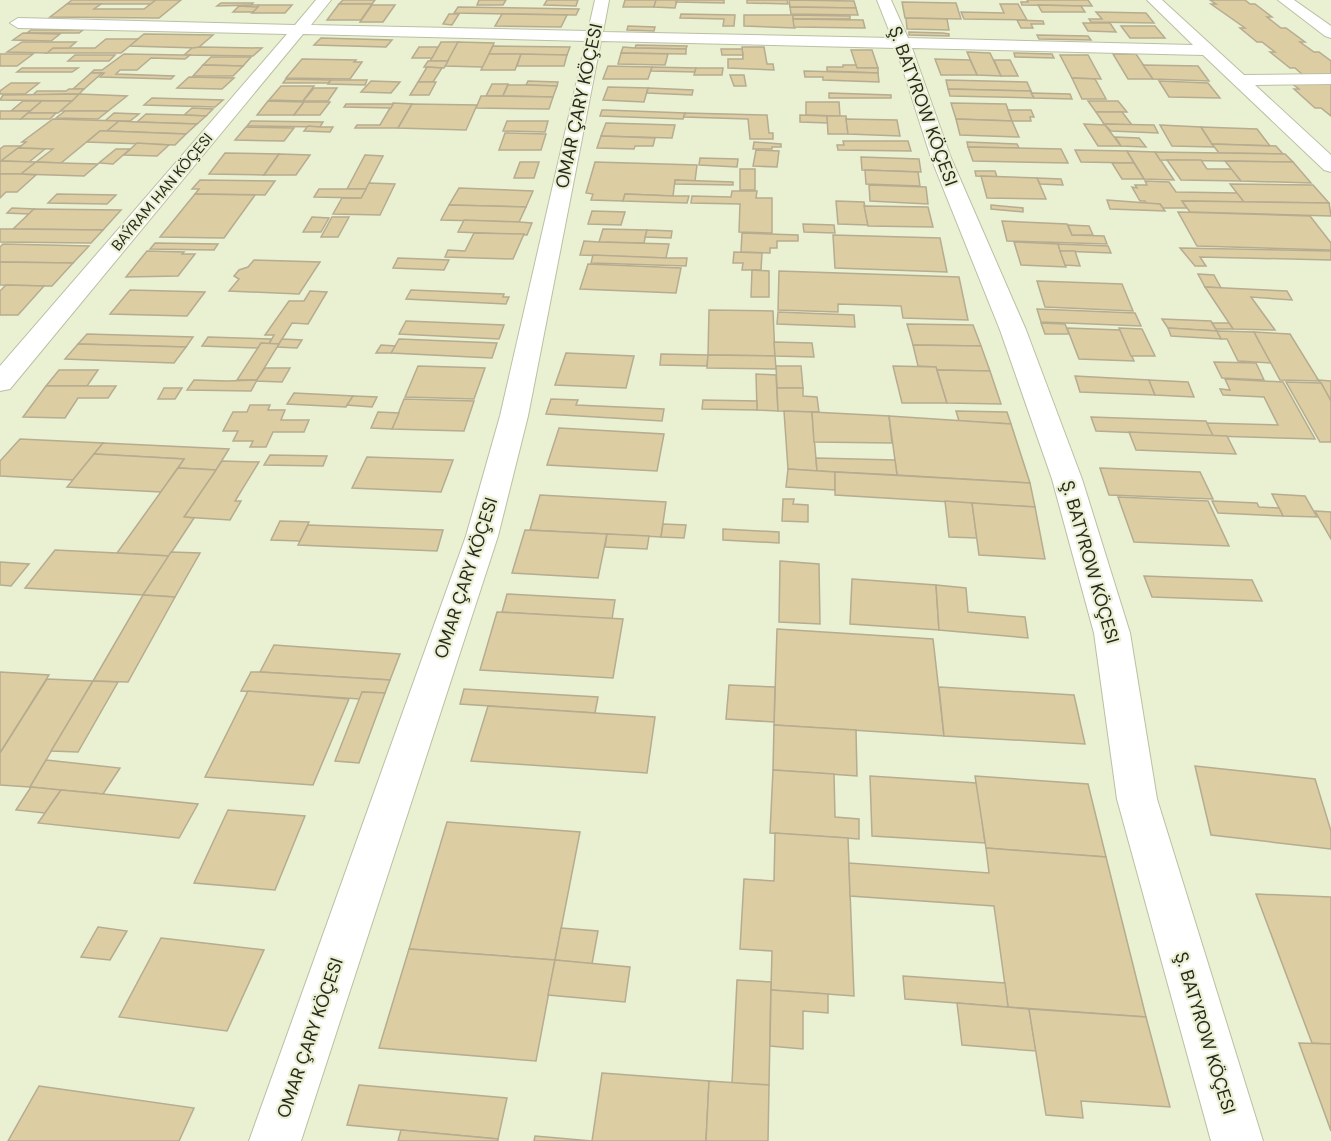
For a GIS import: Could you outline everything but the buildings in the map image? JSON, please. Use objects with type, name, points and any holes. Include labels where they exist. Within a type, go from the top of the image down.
[{"type":"street","name":"BAÝRAM HAN KÖÇESI","points":[[0,383],[324,0]]},
{"type":"street","name":"OMAR ÇARY KÖÇESI","points":[[275,1141],[482,536],[514,416],[602,0]]},
{"type":"street","name":"Ş. BATYROW KÖÇESI","points":[[884,0],[902,43],[941,158],[1013,330],[1067,479],[1112,633],[1137,799],[1238,1141]]},
{"type":"street","points":[[1154,0],[1331,166]]},
{"type":"street","points":[[1285,0],[1331,33]]},
{"type":"street","points":[[41,6],[13,26],[301,28],[594,37],[1208,50]]},
{"type":"street","points":[[1240,80],[1331,79]]}]
